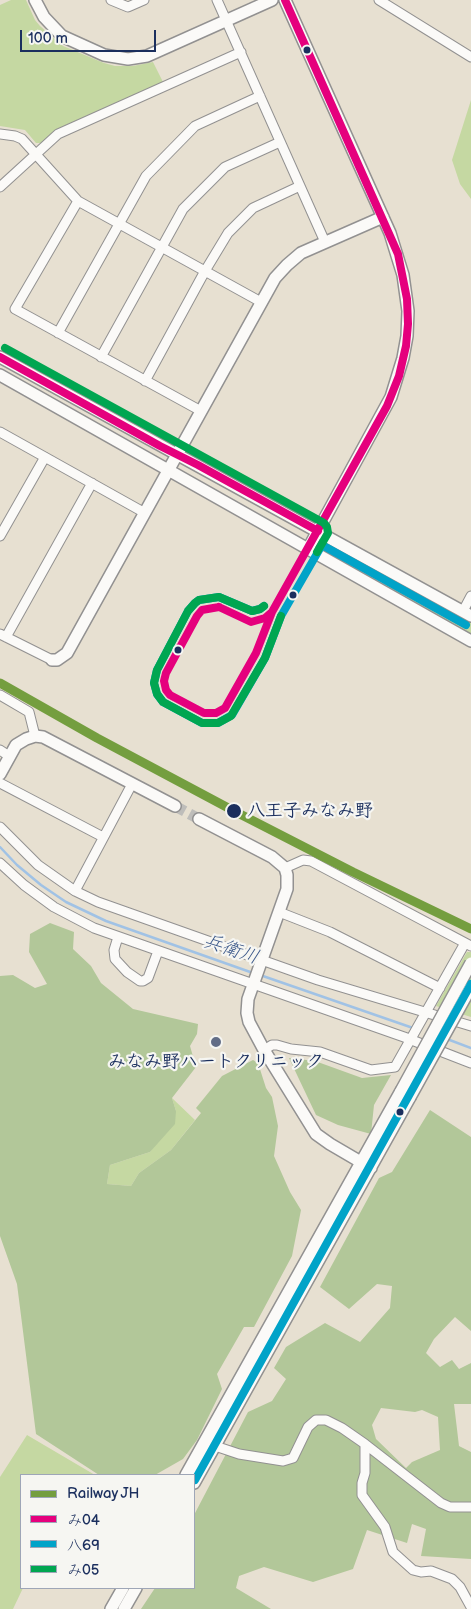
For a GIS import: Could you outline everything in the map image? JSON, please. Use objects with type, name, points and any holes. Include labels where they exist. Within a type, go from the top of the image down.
[{"type":"street","points":[[35,0],[44,17],[62,36],[94,51],[121,59],[147,56],[272,0]]},
{"type":"street","points":[[111,0],[128,7],[144,0]]},
{"type":"street","points":[[217,0],[325,242]]},
{"type":"street","points":[[286,0],[398,254],[405,286],[408,324],[404,358],[387,406],[308,549]]},
{"type":"street","points":[[379,0],[471,57]]},
{"type":"street","points":[[0,188],[31,160],[34,154],[58,134],[241,52]]},
{"type":"street","points":[[58,333],[146,176],[194,126],[260,96]]},
{"type":"street","points":[[0,134],[22,139],[78,201],[262,302]]},
{"type":"street","points":[[101,357],[183,208],[225,166],[280,142]]},
{"type":"street","points":[[146,381],[205,271],[228,233],[253,208],[300,186]]},
{"type":"street","points":[[78,201],[15,309],[201,411]]},
{"type":"street","points":[[92,483],[3,636],[52,660],[58,660],[68,653],[275,278],[287,264],[301,253],[383,217]]},
{"type":"street","points":[[0,357],[467,614],[471,596]]},
{"type":"street","points":[[0,375],[471,641]]},
{"type":"street","points":[[0,432],[145,513]]},
{"type":"street","points":[[0,536],[44,457]]},
{"type":"street","points":[[0,695],[29,712],[35,736]]},
{"type":"street","points":[[0,774],[5,753],[26,739],[35,736],[43,737],[175,806]]},
{"type":"street","points":[[0,783],[103,838]]},
{"type":"street","points":[[75,891],[132,784]]},
{"type":"street","points":[[199,819],[272,857],[284,868],[288,885],[248,999],[247,1013],[251,1026],[264,1050],[316,1134],[366,1165]]},
{"type":"street","points":[[0,827],[38,865],[75,891],[257,974],[471,1063]]},
{"type":"street","points":[[264,1050],[275,1045],[295,1050],[316,1051],[373,1070],[397,1066],[426,1012],[468,944],[311,861],[303,860],[284,868]]},
{"type":"street","points":[[0,863],[24,885],[54,907],[94,928],[158,951],[257,974],[318,980],[471,1026]]},
{"type":"street","points":[[279,912],[330,932],[440,988]]},
{"type":"street","points":[[118,937],[114,950],[115,959],[127,972],[140,981],[148,978],[158,951]]},
{"type":"street","points":[[187,1474],[209,1444],[366,1165],[405,1094],[471,963]]},
{"type":"street","points":[[405,1094],[471,987]]},
{"type":"street","points":[[209,1444],[239,1454],[283,1461],[293,1458],[308,1427],[316,1420],[326,1420],[342,1428],[441,1503],[450,1507],[471,1507]]},
{"type":"street","points":[[195,1479],[209,1444]]},
{"type":"street","points":[[364,1444],[365,1473],[362,1483],[362,1495],[385,1527],[393,1552],[413,1570],[421,1572],[431,1571],[452,1579],[460,1587],[471,1607]]},
{"type":"street","points":[[111,1609],[122,1589]]},
{"type":"street","points":[[124,1609],[135,1589]]},
{"type":"green space","points":[[11,0],[26,0],[35,20],[63,46],[115,66],[133,66],[153,62],[163,82],[57,129],[41,143],[36,143],[25,130],[0,126],[0,5]]},
{"type":"green space","points":[[471,100],[471,199],[460,184],[452,160]]},
{"type":"green space","points":[[347,552],[471,622],[471,634],[413,603],[343,559]]},
{"type":"green space","points":[[50,923],[74,932],[73,949],[91,966],[101,983],[133,1009],[198,1024],[197,1034],[190,1046],[196,1067],[172,1098],[176,1111],[175,1124],[150,1152],[110,1165],[107,1184],[131,1186],[139,1173],[171,1150],[201,1113],[196,1108],[222,1076],[253,1060],[258,1063],[266,1088],[272,1097],[278,1126],[274,1156],[290,1192],[301,1210],[292,1256],[254,1327],[244,1327],[217,1374],[222,1389],[197,1440],[183,1459],[157,1474],[97,1474],[36,1434],[17,1284],[0,1236],[0,976],[13,975],[35,988],[47,984],[29,952],[30,934]]},
{"type":"green space","points":[[467,952],[471,952],[471,1017],[436,1006]]},
{"type":"green space","points":[[289,1058],[315,1061],[362,1078],[391,1075],[374,1105],[371,1134],[338,1125],[316,1115]]},
{"type":"green space","points":[[172,1098],[195,1120],[171,1150],[139,1173],[131,1186],[107,1184],[110,1165],[150,1152],[176,1111]]},
{"type":"green space","points":[[430,1110],[471,1137],[471,1331],[455,1317],[434,1339],[426,1353],[440,1367],[452,1360],[459,1369],[471,1363],[471,1404],[454,1404],[459,1446],[471,1452],[471,1559],[421,1556],[426,1529],[412,1524],[407,1543],[367,1530],[353,1569],[313,1582],[264,1567],[239,1576],[236,1588],[271,1609],[141,1609],[154,1589],[195,1589],[195,1513],[248,1412],[272,1401],[286,1379],[274,1368],[286,1347],[325,1323],[360,1342],[390,1308],[392,1286],[377,1284],[349,1309],[320,1287],[379,1178],[392,1172]],"holes":[[[381,1408],[415,1412],[422,1410],[438,1417],[440,1450],[412,1462],[406,1468],[376,1439],[372,1425]]]},
{"type":"green space","points":[[27,1435],[93,1474],[20,1474],[20,1589],[23,1589],[13,1609],[0,1609],[0,1477]]},
{"type":"waterway","name":"兵衛川","points":[[0,847],[17,865],[66,902],[106,921],[253,973]]},
{"type":"waterway","name":"兵衛川","points":[[260,975],[413,1028]]},
{"type":"waterway","name":"兵衛川","points":[[447,1039],[471,1048]]},
{"type":"tunnel","points":[[175,806],[199,819]]},
{"type":"rail line","name":"JH","points":[[0,683],[97,738],[234,811],[353,872],[471,929]]},
{"type":"transit line","name":"み04","points":[[272,612],[387,406],[399,376],[406,346],[408,324],[407,299],[398,254],[285,0]]},
{"type":"transit line","name":"み05","points":[[5,348],[324,523],[328,533],[317,552]]},
{"type":"transit line","name":"み04","points":[[0,357],[318,531]]},
{"type":"transit line","name":"八69","points":[[264,606],[252,611],[219,597],[199,600],[195,603],[188,611],[157,670],[154,683],[157,694],[163,702],[202,723],[218,723],[232,715],[265,658],[281,616],[322,545],[466,625]]},
{"type":"transit line","name":"み05","points":[[264,606],[252,611],[219,597],[199,600],[195,603],[188,611],[157,670],[154,683],[157,694],[163,702],[202,723],[218,723],[231,716],[265,658],[281,616]]},
{"type":"transit line","name":"み04","points":[[219,607],[251,622],[265,618],[272,612],[256,653],[225,708],[216,713],[204,713],[170,695],[166,690],[164,681],[166,673],[197,616],[202,610],[219,607]]},
{"type":"transit line","name":"八69","points":[[195,1480],[471,984]]},
{"type":"place","name":"八王子みなみ野","points":[[234,811]]},
{"type":"place","name":"みなみ野ハートクリニック","points":[[216,1042]]}]
